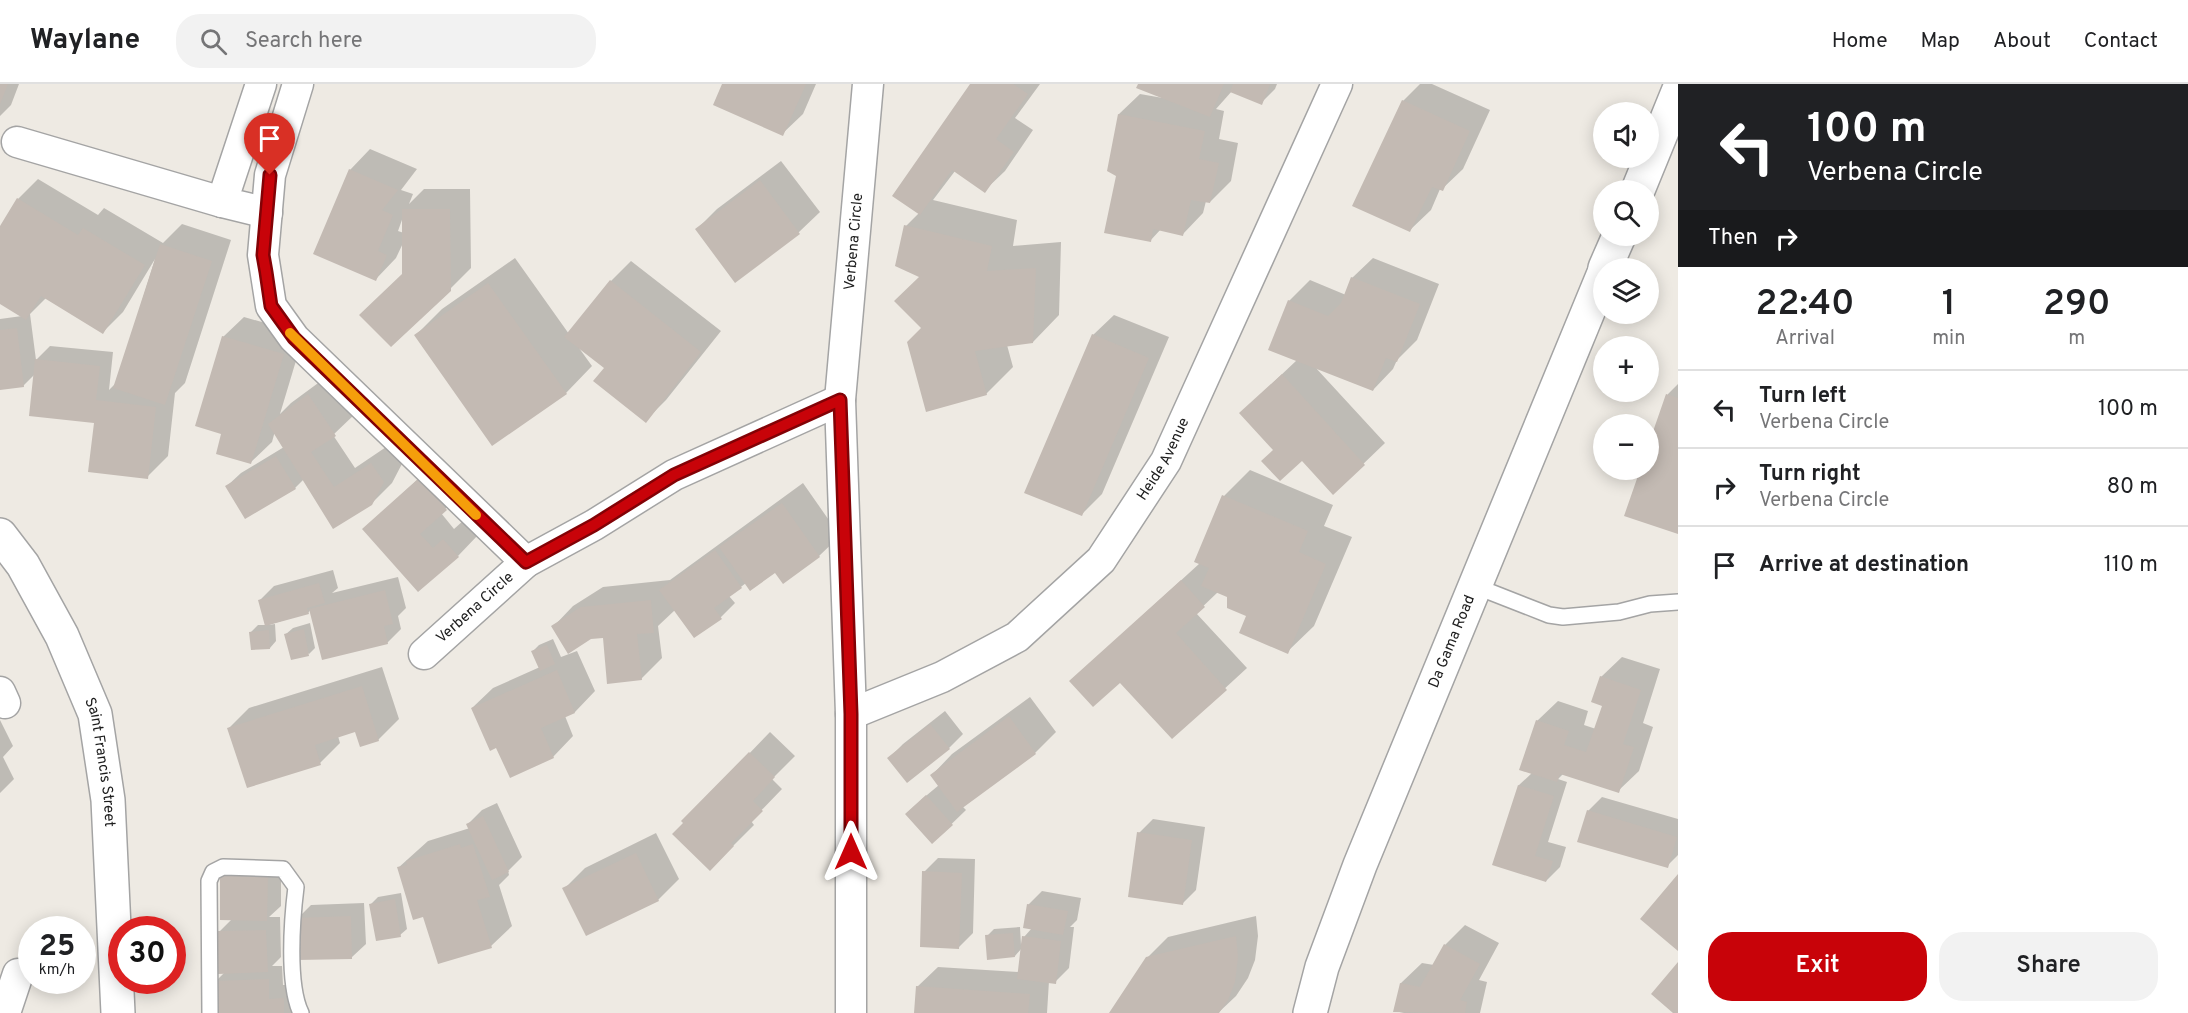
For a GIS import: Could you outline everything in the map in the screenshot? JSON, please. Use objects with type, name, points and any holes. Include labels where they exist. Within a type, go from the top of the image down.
[{"type":"street","points":[[222,202],[261,84]]},
{"type":"street","name":"Verbena Circle","points":[[298,84],[270,175],[263,255],[271,306],[294,338],[526,562]]},
{"type":"street","name":"Verbena Circle","points":[[851,1013],[851,714],[840,400],[868,84]]},
{"type":"street","name":"Heide Avenue","points":[[851,714],[942,677],[1017,637],[1101,560],[1166,461],[1337,84]]},
{"type":"street","points":[[1642,180],[1678,92]]},
{"type":"street","points":[[17,142],[267,213]]},
{"type":"street","name":"Da Gama Road","points":[[1310,1013],[1322,967],[1360,865],[1593,299]]},
{"type":"street","name":"Verbena Circle","points":[[424,654],[526,562],[594,525],[674,475],[840,400]]},
{"type":"street","name":"Saint Francis Street","points":[[0,535],[23,565],[62,636],[95,714],[108,801],[118,1013]]},
{"type":"street","points":[[5,1013],[18,974]]},
{"type":"lane","points":[[1474,586],[1549,615],[1563,617],[1619,612],[1650,603],[1678,602]]},
{"type":"lane","points":[[210,1013],[209,881],[213,872],[223,867],[283,869],[296,887],[293,910],[293,975],[297,1005],[301,1013]]},
{"type":"building","points":[[0,84],[8,84],[0,104]]},
{"type":"building","points":[[722,84],[806,84],[783,136],[713,105]]},
{"type":"building","points":[[970,84],[1013,84],[1028,94],[996,139],[1014,152],[985,193],[952,170],[920,215],[892,196]]},
{"type":"building","points":[[1138,84],[1224,84],[1210,117],[1136,88]]},
{"type":"building","points":[[1233,84],[1270,84],[1262,105],[1230,92]]},
{"type":"building","points":[[1402,100],[1470,131],[1443,191],[1432,187],[1410,232],[1352,206]]},
{"type":"building","points":[[1118,114],[1205,131],[1199,159],[1219,163],[1210,203],[1191,200],[1183,236],[1153,229],[1151,242],[1104,233],[1116,176],[1107,171]]},
{"type":"building","points":[[349,169],[398,190],[382,210],[393,215],[378,251],[387,255],[376,281],[313,254]]},
{"type":"building","points":[[760,180],[800,234],[735,283],[695,229]]},
{"type":"building","points":[[17,198],[78,235],[83,228],[145,265],[103,334],[41,296],[26,320],[0,304],[0,226]]},
{"type":"building","points":[[402,209],[450,209],[451,291],[391,347],[359,315],[402,274]]},
{"type":"building","points":[[904,225],[992,246],[987,271],[1036,268],[1033,343],[975,351],[987,395],[926,412],[907,342],[921,328],[894,301],[919,277],[895,266]]},
{"type":"building","points":[[160,244],[212,261],[165,405],[113,388]]},
{"type":"building","points":[[1351,277],[1420,304],[1397,362],[1386,358],[1373,391],[1268,350],[1288,300],[1328,316],[1341,303]]},
{"type":"building","points":[[610,280],[701,352],[646,423],[593,381],[604,368],[564,337]]},
{"type":"building","points":[[488,283],[567,394],[492,446],[414,335]]},
{"type":"building","points":[[17,328],[24,387],[0,390],[0,330]]},
{"type":"building","points":[[1092,334],[1149,358],[1082,516],[1024,493]]},
{"type":"building","points":[[222,336],[284,354],[251,464],[216,454],[221,434],[195,426]]},
{"type":"building","points":[[35,359],[100,366],[96,400],[156,407],[148,479],[88,472],[94,423],[29,416]]},
{"type":"building","points":[[1282,374],[1365,465],[1333,495],[1302,461],[1280,481],[1261,461],[1273,450],[1239,413]]},
{"type":"building","points":[[308,394],[336,436],[311,452],[334,487],[371,463],[384,482],[372,505],[333,529],[268,424]]},
{"type":"building","points":[[1666,394],[1678,398],[1678,534],[1624,516],[1637,480],[1659,480],[1659,414]]},
{"type":"building","points":[[276,456],[296,489],[245,519],[225,486]]},
{"type":"building","points":[[419,478],[447,510],[420,534],[433,548],[443,539],[459,557],[418,592],[362,529]]},
{"type":"building","points":[[1222,495],[1308,531],[1299,552],[1326,564],[1288,654],[1239,633],[1246,616],[1227,608],[1227,597],[1201,586],[1209,568],[1194,562]]},
{"type":"building","points":[[782,503],[820,557],[783,584],[775,573],[750,591],[719,547]]},
{"type":"building","points":[[715,550],[742,588],[714,608],[722,619],[694,638],[659,590]]},
{"type":"building","points":[[1181,580],[1205,607],[1176,633],[1227,690],[1172,739],[1120,683],[1093,707],[1069,681]]},
{"type":"building","points":[[319,583],[325,603],[307,608],[309,614],[265,626],[258,600]]},
{"type":"building","points":[[385,590],[393,624],[384,626],[388,644],[322,660],[309,609]]},
{"type":"building","points":[[651,600],[654,633],[637,634],[642,680],[607,684],[603,638],[591,639],[568,654],[551,626],[581,607]]},
{"type":"building","points":[[304,629],[309,656],[291,660],[284,634]]},
{"type":"building","points":[[269,630],[270,649],[251,650],[249,632]]},
{"type":"building","points":[[547,645],[555,664],[540,671],[531,651]]},
{"type":"building","points":[[557,670],[575,713],[541,728],[554,758],[510,778],[496,748],[490,751],[471,708]]},
{"type":"building","points":[[1600,676],[1641,690],[1623,744],[1634,747],[1619,793],[1560,774],[1557,782],[1519,770],[1536,720],[1569,731],[1564,745],[1586,752],[1602,706],[1591,702]]},
{"type":"building","points":[[362,686],[379,741],[360,747],[355,732],[315,745],[321,765],[247,788],[227,728]]},
{"type":"building","points":[[1009,716],[1036,754],[957,812],[930,775]]},
{"type":"building","points":[[930,724],[950,749],[907,783],[887,758]]},
{"type":"building","points":[[749,752],[775,777],[753,801],[763,811],[731,843],[734,846],[710,871],[672,834],[683,823],[681,821]]},
{"type":"building","points":[[1518,785],[1554,796],[1535,856],[1553,861],[1546,882],[1492,865]]},
{"type":"building","points":[[926,795],[953,825],[932,844],[905,814]]},
{"type":"building","points":[[1587,810],[1677,837],[1668,868],[1577,842]]},
{"type":"building","points":[[483,816],[509,872],[492,880],[466,824]]},
{"type":"building","points":[[1137,832],[1192,840],[1183,905],[1128,897]]},
{"type":"building","points":[[460,844],[461,848],[473,844],[490,897],[477,900],[492,948],[438,964],[423,917],[413,920],[397,867],[407,865],[406,861]]},
{"type":"building","points":[[636,853],[659,901],[586,936],[562,888]]},
{"type":"building","points":[[922,871],[962,873],[959,949],[920,947]]},
{"type":"building","points":[[1678,874],[1678,951],[1640,919]]},
{"type":"building","points":[[220,875],[268,876],[267,921],[220,920]]},
{"type":"building","points":[[395,899],[401,937],[376,941],[369,904]]},
{"type":"building","points":[[1027,904],[1068,911],[1063,935],[1023,928]]},
{"type":"building","points":[[351,916],[352,959],[297,960],[295,918]]},
{"type":"building","points":[[266,930],[268,972],[218,974],[217,931]]},
{"type":"building","points":[[1013,933],[1015,957],[987,960],[985,935]]},
{"type":"building","points":[[1022,936],[1061,941],[1056,984],[1017,979]]},
{"type":"building","points":[[1236,936],[1238,957],[1235,982],[1228,1000],[1219,1013],[1109,1013],[1146,957]]},
{"type":"building","points":[[1444,944],[1480,964],[1460,1000],[1467,1002],[1465,1013],[1393,1012],[1400,983],[1420,987]]},
{"type":"building","points":[[1678,962],[1678,1013],[1673,1013],[1651,994]]},
{"type":"building","points":[[269,979],[269,999],[284,998],[284,1013],[215,1013],[214,981]]},
{"type":"building","points":[[916,986],[1030,994],[1028,1013],[914,1013]]},
{"type":"slow traffic","points":[[290,333],[476,515]]},
{"type":"route","points":[[270,175],[263,255],[271,306],[294,338],[526,562],[594,525],[674,475],[840,400],[851,714],[851,852]]}]
